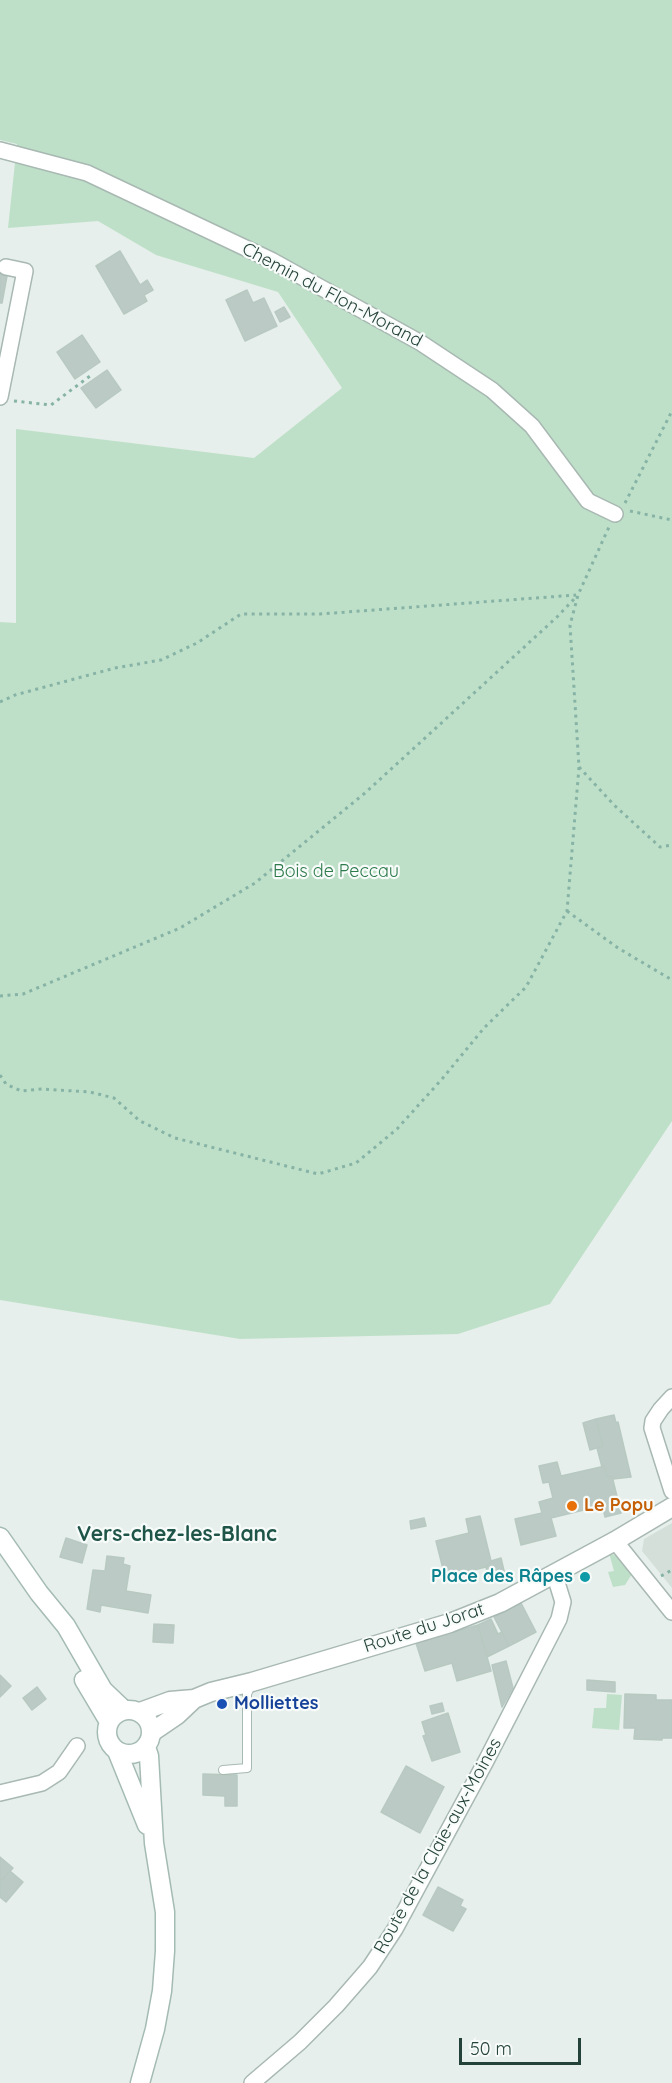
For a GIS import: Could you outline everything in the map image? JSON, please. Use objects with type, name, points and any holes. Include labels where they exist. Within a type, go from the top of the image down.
[{"type":"main road","name":"Route du Jorat","points":[[132,1711],[170,1701],[194,1699],[211,1692],[450,1623],[500,1603],[615,1541],[672,1507]]},
{"type":"main road","points":[[0,1536],[39,1593],[66,1626],[103,1690],[148,1720],[154,1843],[165,1912],[164,1960],[162,1991],[155,2029],[140,2083]]},
{"type":"main road","points":[[39,1593],[54,1631],[109,1722]]},
{"type":"main road","name":"Route du Jorat","points":[[149,1739],[194,1699]]},
{"type":"main road","points":[[132,1711],[118,1712],[109,1722],[107,1729],[109,1742],[117,1751],[154,1843]]},
{"type":"main road","points":[[117,1751],[132,1754],[149,1739]]},
{"type":"street","name":"Chemin du Flon-Morand","points":[[0,150],[87,173],[273,261],[421,343],[492,390],[532,426],[588,501],[619,512]]},
{"type":"street","points":[[5,399],[25,271],[6,267]]},
{"type":"street","points":[[672,1397],[653,1421],[652,1428],[672,1491]]},
{"type":"street","points":[[615,1541],[672,1612]]},
{"type":"street","name":"Route de la Claie-aux-Moines","points":[[252,2083],[300,2042],[336,2006],[370,1967],[395,1929],[486,1761],[559,1618],[563,1602],[554,1573]]},
{"type":"street","points":[[0,1793],[42,1783],[59,1772],[77,1746]]},
{"type":"lane","points":[[223,1770],[247,1768],[247,1694],[252,1682]]},
{"type":"path","points":[[5,399],[51,405],[90,375]]},
{"type":"path","points":[[0,1075],[6,1084],[21,1091],[42,1089],[90,1092],[114,1098],[140,1121],[175,1138],[318,1174],[356,1163],[397,1129],[484,1028],[526,987],[567,911],[579,767],[570,625],[578,595],[672,411]]},
{"type":"path","points":[[619,512],[672,520]]},
{"type":"path","points":[[0,702],[15,695],[115,668],[161,660],[197,643],[241,614],[320,614],[578,595]]},
{"type":"path","points":[[0,996],[23,994],[180,928],[255,883],[365,793],[557,617],[578,595]]},
{"type":"path","points":[[579,767],[614,805],[660,847],[672,845]]},
{"type":"path","points":[[567,911],[618,948],[672,980]]},
{"type":"path","points":[[659,1578],[670,1571],[672,1576]]},
{"type":"shaded area","points":[[672,1523],[672,1588],[642,1551],[644,1539]]},
{"type":"green space","name":"Bois de Peccau","points":[[0,0],[672,0],[672,1121],[550,1304],[458,1334],[240,1339],[0,1300],[0,622],[16,623],[16,429],[254,458],[342,388],[278,292],[156,255],[98,221],[8,228],[17,144],[0,140]]},
{"type":"green space","points":[[609,1553],[617,1556],[632,1574],[625,1585],[613,1587],[608,1572],[614,1571]]},
{"type":"green space","points":[[607,1694],[622,1695],[619,1730],[592,1728],[594,1708],[606,1708]]},
{"type":"building","points":[[120,251],[140,285],[147,280],[153,290],[144,295],[147,301],[124,314],[96,266]]},
{"type":"building","points":[[0,274],[7,276],[2,303],[0,303]]},
{"type":"building","points":[[247,290],[253,303],[264,298],[277,326],[245,341],[226,300]]},
{"type":"building","points":[[284,307],[290,317],[280,322],[275,312]]},
{"type":"building","points":[[82,335],[100,362],[75,379],[57,352]]},
{"type":"building","points":[[107,370],[121,390],[96,408],[81,388]]},
{"type":"building","points":[[614,1415],[616,1423],[618,1422],[631,1477],[613,1479],[612,1476],[607,1477],[605,1466],[602,1467],[597,1448],[603,1446],[596,1419]]},
{"type":"building","points":[[596,1419],[603,1446],[590,1450],[583,1423]]},
{"type":"building","points":[[557,1462],[561,1476],[605,1466],[607,1477],[612,1476],[621,1513],[605,1517],[603,1508],[593,1510],[592,1508],[551,1518],[556,1536],[521,1545],[515,1519],[542,1513],[539,1502],[553,1498],[549,1482],[543,1483],[539,1466]]},
{"type":"building","points":[[480,1516],[491,1561],[486,1567],[445,1577],[436,1541],[469,1533],[466,1519]]},
{"type":"building","points":[[424,1518],[426,1526],[411,1529],[410,1521]]},
{"type":"building","points":[[66,1538],[87,1545],[82,1563],[60,1557]]},
{"type":"building","points":[[107,1556],[124,1558],[123,1564],[130,1566],[126,1591],[151,1595],[148,1613],[101,1605],[100,1612],[87,1609],[93,1570],[105,1571]]},
{"type":"building","points":[[501,1558],[506,1579],[490,1583],[486,1567],[491,1561]]},
{"type":"building","points":[[521,1603],[536,1632],[509,1646],[494,1617]]},
{"type":"building","points":[[491,1619],[498,1634],[502,1632],[509,1646],[487,1657],[478,1625]]},
{"type":"building","points":[[154,1624],[174,1625],[173,1643],[153,1642]]},
{"type":"building","points":[[478,1625],[491,1671],[457,1681],[452,1663],[425,1671],[416,1643]]},
{"type":"building","points":[[506,1661],[513,1688],[502,1707],[492,1665]]},
{"type":"building","points":[[0,1675],[11,1686],[0,1697]]},
{"type":"building","points":[[587,1680],[615,1682],[615,1692],[587,1690]]},
{"type":"building","points":[[37,1687],[46,1699],[32,1710],[23,1698]]},
{"type":"building","points":[[625,1694],[656,1695],[656,1700],[672,1700],[672,1738],[634,1739],[635,1728],[624,1728]]},
{"type":"building","points":[[442,1703],[444,1711],[432,1714],[430,1706]]},
{"type":"building","points":[[448,1713],[460,1752],[432,1761],[423,1736],[426,1735],[422,1722]]},
{"type":"building","points":[[406,1766],[444,1787],[420,1833],[381,1812]]},
{"type":"building","points":[[203,1774],[237,1775],[237,1806],[225,1806],[225,1796],[203,1795]]},
{"type":"building","points":[[0,1857],[13,1868],[0,1882]]},
{"type":"building","points":[[10,1871],[23,1882],[6,1902],[0,1897],[0,1882]]},
{"type":"building","points":[[438,1887],[463,1900],[460,1906],[466,1909],[453,1931],[423,1915]]},
{"type":"place","name":"Le Popu","points":[[572,1506]]},
{"type":"place","name":"Place des Râpes","points":[[585,1577]]},
{"type":"place","name":"Molliettes","points":[[222,1704]]},
{"type":"district","name":"Vers-chez-les-Blanc","points":[[177,1535]]}]
